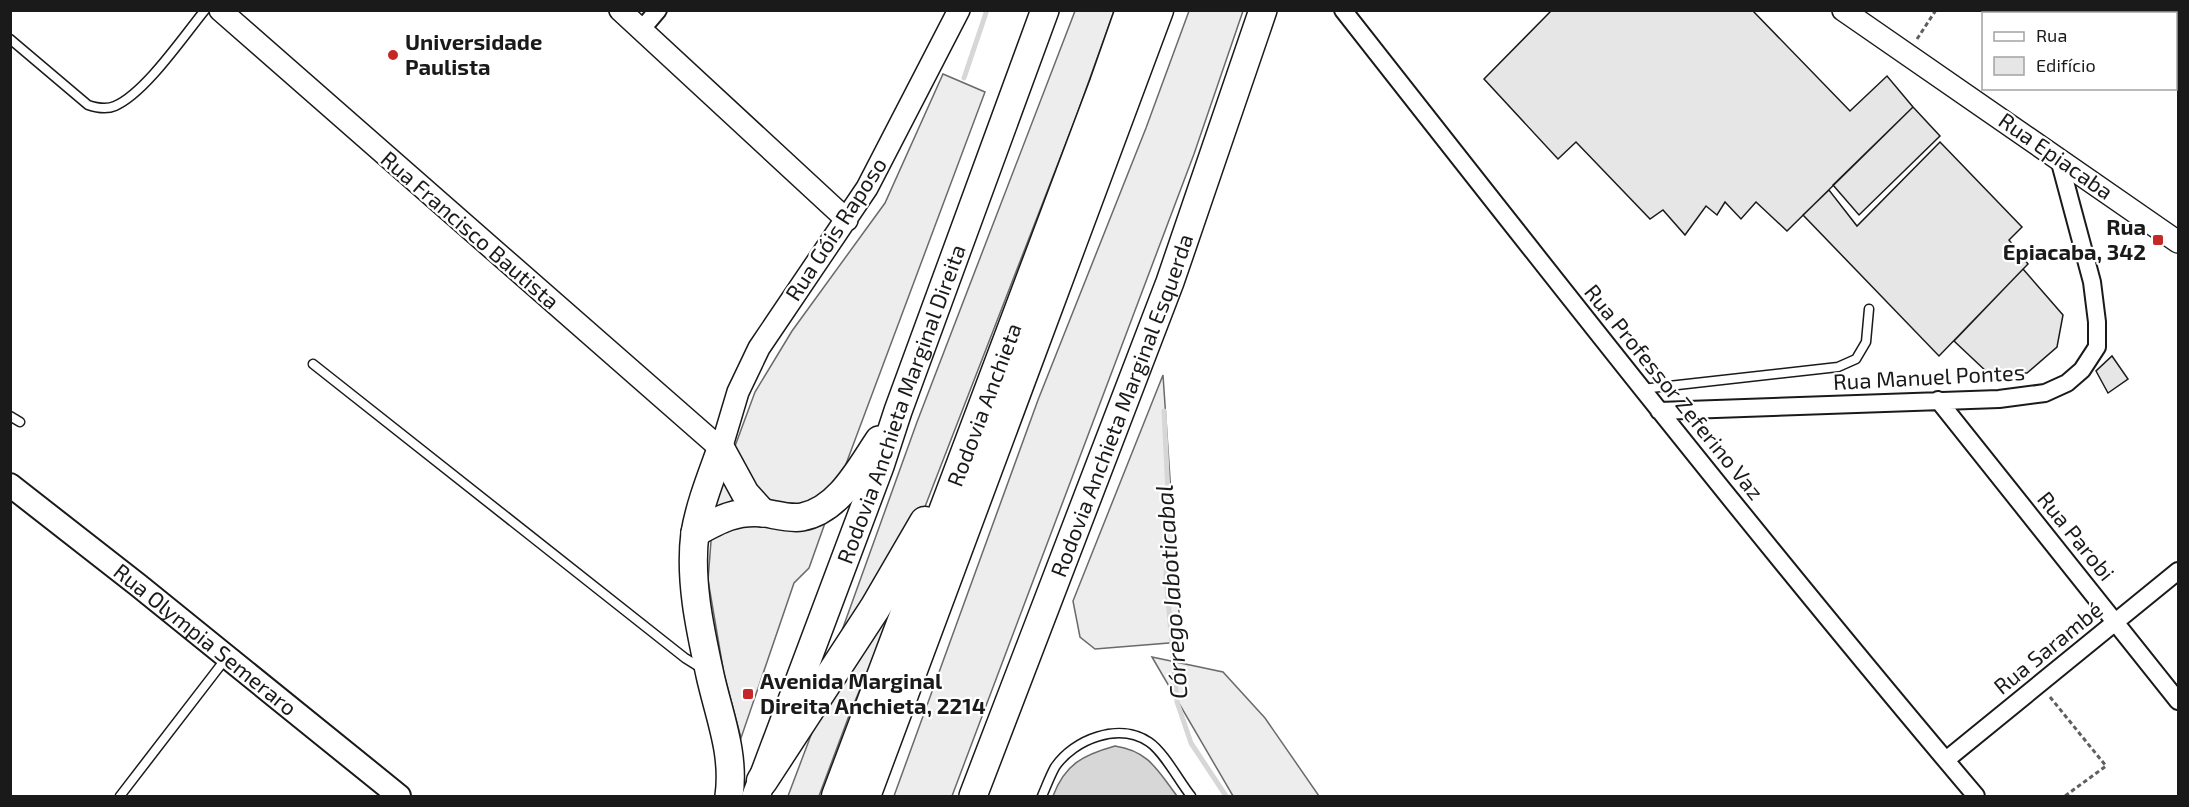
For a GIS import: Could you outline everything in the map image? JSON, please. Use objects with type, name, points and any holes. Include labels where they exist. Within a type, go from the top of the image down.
[{"type":"highway","name":"Rodovia Anchieta Marginal Direita","points":[[759,789],[880,466],[897,411],[1045,10]]},
{"type":"highway","name":"Rodovia Anchieta","points":[[837,796],[977,427],[1131,10]]},
{"type":"highway","name":"Rodovia Anchieta","points":[[865,796],[1158,10]]},
{"type":"highway","name":"Rodovia Anchieta Marginal Esquerda","points":[[973,796],[1170,282],[1263,10]]},
{"type":"highway","points":[[695,533],[742,512],[801,517],[818,512],[836,499],[868,457],[897,411]]},
{"type":"highway","points":[[759,789],[896,574],[977,427]]},
{"type":"highway","points":[[721,449],[745,493],[763,513]]},
{"type":"highway","points":[[721,449],[695,533],[693,575],[710,674],[730,757],[732,775],[729,796]]},
{"type":"main road","name":"Rua Olympia Semeraro","points":[[10,485],[399,796]]},
{"type":"street","name":"Rua Francisco Bautista","points":[[220,10],[721,449]]},
{"type":"street","points":[[620,10],[847,220]]},
{"type":"street","points":[[641,30],[658,10]]},
{"type":"street","name":"Rua Góis Raposo","points":[[721,449],[738,392],[759,348],[847,220],[882,162],[959,10]]},
{"type":"street","name":"Rua Professor Zeferino Vaz","points":[[1343,10],[1641,389],[1976,796]]},
{"type":"street","name":"Rua Epiacaba","points":[[1843,10],[2178,243]]},
{"type":"street","points":[[2126,10],[2132,12]]},
{"type":"street","name":"Rua Manuel Pontes","points":[[1659,411],[1999,399],[2045,393],[2067,383],[2082,370],[2097,347],[2097,322],[2092,282],[2059,159]]},
{"type":"street","name":"Rua Parobi","points":[[1938,400],[2178,701]]},
{"type":"street","name":"Rua Sarambé","points":[[1946,760],[2178,571]]},
{"type":"lane","points":[[10,39],[88,105],[98,109],[113,107],[129,98],[157,69],[205,10]]},
{"type":"lane","points":[[1641,389],[1838,367],[1856,359],[1866,342],[1869,309]]},
{"type":"lane","points":[[313,364],[685,658],[710,674]]},
{"type":"lane","points":[[10,416],[20,422]]},
{"type":"lane","points":[[120,796],[227,657]]},
{"type":"lane","points":[[1042,796],[1056,767],[1073,749],[1101,736],[1125,733],[1141,738],[1155,747],[1191,796]]},
{"type":"path","points":[[1907,53],[1936,10]]},
{"type":"path","points":[[2039,684],[2106,766],[2064,796]]},
{"type":"shaded area","points":[[1075,11],[1114,11],[1076,117],[921,517],[831,661],[917,422]]},
{"type":"shaded area","points":[[1189,11],[1243,11],[1194,154],[952,796],[894,796],[1038,400],[1146,128]]},
{"type":"shaded area","points":[[943,74],[985,92],[809,568],[794,583],[741,738],[724,674],[708,580],[714,503],[755,392],[792,331],[885,203]]},
{"type":"shaded area","points":[[1163,375],[1181,642],[1095,649],[1080,637],[1073,601]]},
{"type":"shaded area","points":[[911,568],[850,713],[819,796],[788,796],[819,714]]},
{"type":"shaded area","points":[[1152,657],[1223,672],[1265,718],[1319,796],[1233,796]]},
{"type":"shaded area","points":[[1115,746],[1145,757],[1177,796],[1053,796],[1063,776],[1076,762]]},
{"type":"building","points":[[1552,10],[1752,10],[1850,111],[1887,76],[1913,107],[1787,231],[1756,202],[1741,219],[1725,202],[1717,215],[1706,206],[1685,235],[1663,210],[1650,219],[1576,142],[1558,159],[1484,79]]},
{"type":"building","points":[[1913,107],[1940,136],[1859,215],[1833,185]]},
{"type":"building","points":[[1940,142],[2022,227],[2009,240],[2028,264],[1939,356],[1803,215],[1829,190],[1857,226]]},
{"type":"building","points":[[2023,269],[2063,315],[2057,347],[2027,373],[1988,373],[1954,341]]},
{"type":"building","points":[[2112,356],[2128,379],[2108,393],[2096,371]]},
{"type":"waterway","name":"Córrego Jaboticabal","points":[[964,78],[987,10]]},
{"type":"waterway","name":"Córrego Jaboticabal","points":[[1164,411],[1168,494],[1166,576],[1177,702],[1191,743],[1226,796]]},
{"type":"place","name":"Universidade Paulista","points":[[393,55]]},
{"type":"place","name":"Rua Epiacaba, 342","points":[[2158,240]]},
{"type":"place","name":"Avenida Marginal Direita Anchieta, 2214","points":[[748,694]]}]
